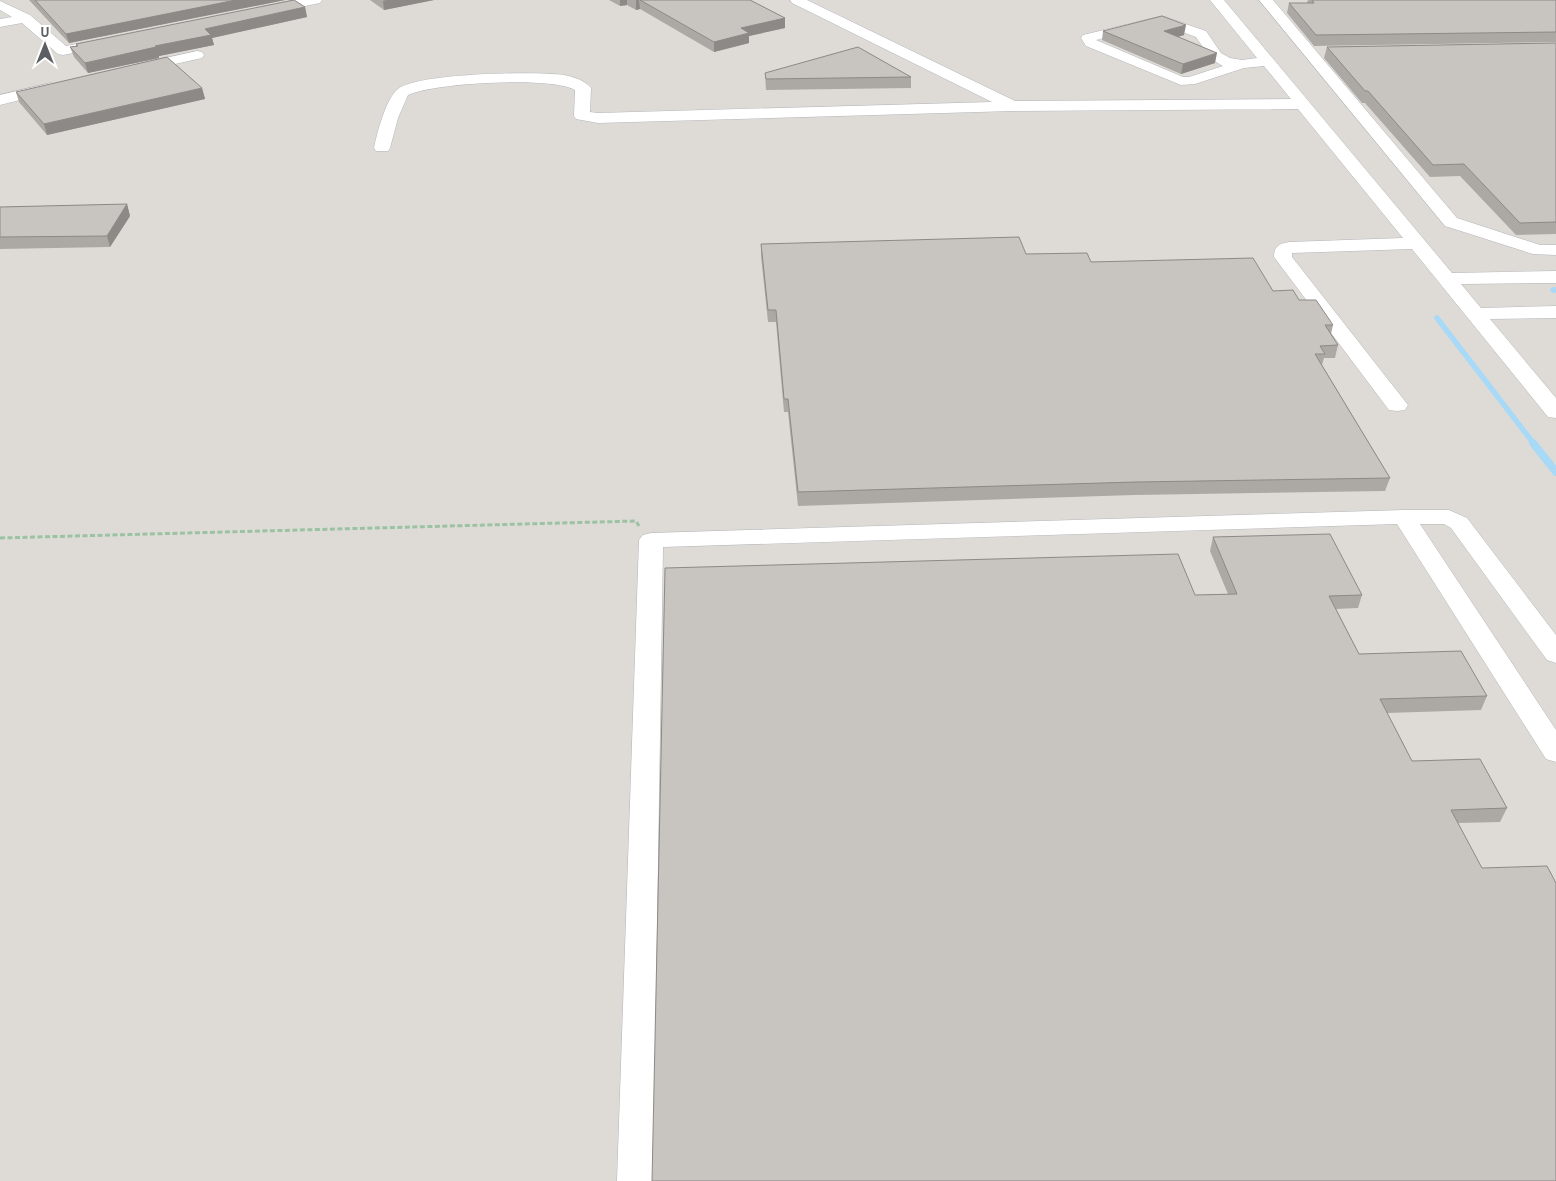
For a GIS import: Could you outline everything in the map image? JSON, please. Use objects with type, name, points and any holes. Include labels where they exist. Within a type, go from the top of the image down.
[{"type":"street","points":[[257,12],[315,0]]},
{"type":"street","points":[[1216,0],[1304,104],[1556,412]]},
{"type":"street","points":[[1266,0],[1451,222],[1539,250],[1556,250]]},
{"type":"street","points":[[803,1],[1013,106]]},
{"type":"street","points":[[0,5],[26,18],[63,51],[121,40]]},
{"type":"street","points":[[0,23],[26,18]]},
{"type":"street","points":[[1242,64],[1190,81],[1181,81],[1091,43],[1088,38],[1162,20],[1200,34],[1219,59],[1234,64],[1268,62]]},
{"type":"street","points":[[1309,52],[1329,52]]},
{"type":"street","points":[[124,71],[197,55]]},
{"type":"street","points":[[382,148],[384,136],[403,91],[412,86],[440,82],[557,79],[576,83],[583,88],[582,116],[589,117],[1013,106],[1304,104]]},
{"type":"street","points":[[0,100],[62,85]]},
{"type":"street","points":[[1397,405],[1283,257],[1283,250],[1289,247],[1302,246],[1418,244]]},
{"type":"street","points":[[1446,279],[1556,277]]},
{"type":"street","points":[[1476,314],[1556,312]]},
{"type":"street","points":[[1404,516],[1556,752]]},
{"type":"street","points":[[635,1181],[651,540],[1404,516],[1449,517],[1459,522],[1556,654]]},
{"type":"path","points":[[0,538],[636,521],[651,540]]},
{"type":"shaded area","points":[[0,0],[1556,0],[1556,1181],[0,1181]]},
{"type":"building","points":[[35,0],[236,0],[66,34]]},
{"type":"building","points":[[294,0],[305,7],[205,29],[211,35],[85,63],[70,47],[78,46],[76,44]]},
{"type":"building","points":[[640,0],[750,0],[785,18],[741,28],[749,33],[714,42]]},
{"type":"building","points":[[1312,0],[1556,0],[1556,32],[1316,35],[1289,3],[1314,3]]},
{"type":"building","points":[[1162,16],[1186,25],[1164,31],[1217,53],[1183,64],[1103,31]]},
{"type":"building","points":[[1556,43],[1556,222],[1520,223],[1464,164],[1433,165],[1327,47]]},
{"type":"building","points":[[858,47],[911,77],[766,79],[765,73]]},
{"type":"building","points":[[167,57],[202,88],[44,124],[16,92]]},
{"type":"building","points":[[127,204],[107,236],[0,237],[0,207]]},
{"type":"building","points":[[1019,237],[1026,254],[1087,253],[1091,262],[1253,258],[1273,291],[1293,290],[1299,300],[1316,300],[1333,325],[1325,325],[1338,345],[1320,346],[1325,354],[1315,354],[1390,478],[1136,482],[798,492],[788,399],[784,399],[776,310],[768,310],[761,244]]},
{"type":"building","points":[[1330,534],[1362,595],[1329,596],[1359,654],[1461,651],[1487,696],[1380,699],[1412,761],[1480,759],[1507,808],[1451,810],[1482,868],[1547,866],[1556,883],[1556,1181],[652,1181],[665,568],[1178,554],[1195,595],[1237,594],[1213,537]]},
{"type":"waterway","points":[[1437,318],[1534,444]]},
{"type":"waterway","points":[[1533,443],[1556,472]]}]
